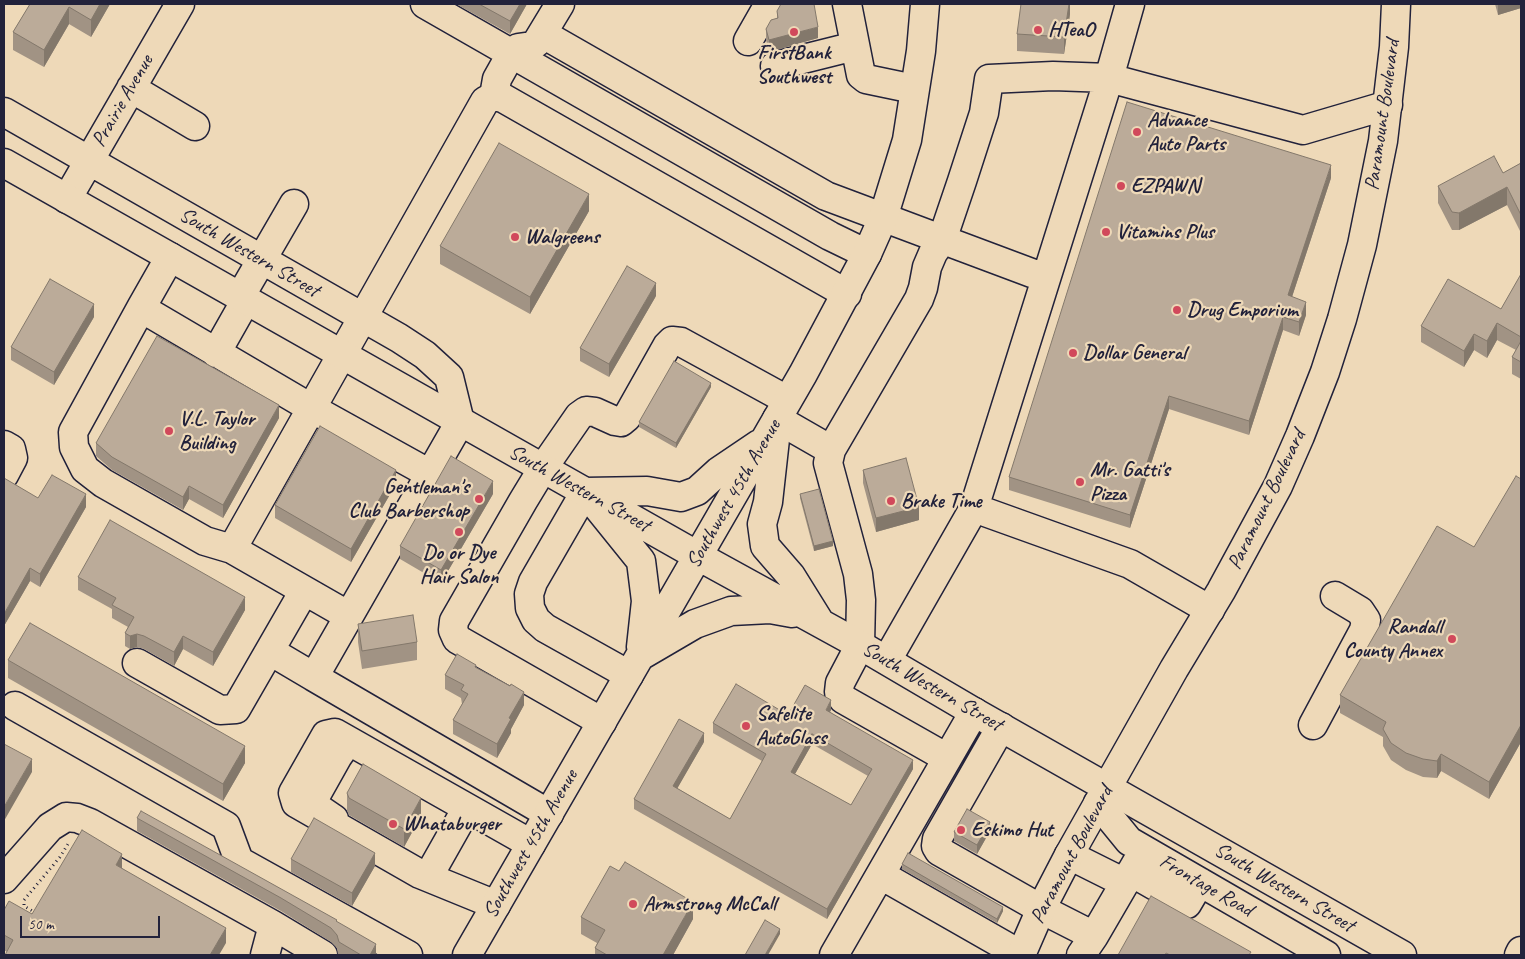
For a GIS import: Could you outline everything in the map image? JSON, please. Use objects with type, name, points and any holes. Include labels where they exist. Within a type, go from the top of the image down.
[{"type":"main road","name":"Prairie Avenue","points":[[67,199],[180,4]]},
{"type":"main road","points":[[425,4],[830,236],[867,254]]},
{"type":"main road","points":[[494,96],[497,79],[511,54],[518,48],[532,46],[537,42],[560,4]]},
{"type":"main road","points":[[754,4],[742,38],[769,4]]},
{"type":"main road","points":[[846,4],[861,75],[866,79],[914,90]]},
{"type":"main road","name":"Southwest 45th Avenue","points":[[467,955],[776,420],[847,294],[867,254],[883,218],[906,140],[921,50],[925,4]]},
{"type":"main road","points":[[887,660],[974,508],[1109,78],[1130,4]]},
{"type":"main road","name":"Paramount Boulevard","points":[[1021,955],[1041,909],[1069,855],[1210,610],[1278,486],[1300,436],[1325,372],[1362,245],[1378,169],[1388,105],[1396,4]]},
{"type":"main road","points":[[543,34],[826,196],[1045,278]]},
{"type":"main road","points":[[775,66],[855,46]]},
{"type":"main road","points":[[947,758],[843,699],[839,692],[840,683],[860,645],[861,600],[858,574],[828,463],[831,450],[919,299],[933,253],[942,240],[984,112],[989,79],[1053,76],[1109,78],[1303,130],[1388,105]]},
{"type":"main road","points":[[131,88],[195,126]]},
{"type":"main road","points":[[232,549],[485,101],[494,96],[503,98],[847,294]]},
{"type":"main road","name":"South Western Street","points":[[4,112],[425,355],[449,377],[460,422]]},
{"type":"main road","name":"South Western Street","points":[[4,163],[698,556],[887,660],[1001,727],[1102,795],[1393,953]]},
{"type":"main road","points":[[216,352],[261,260],[294,204]]},
{"type":"main road","points":[[170,257],[73,432],[74,448],[85,469],[103,483],[205,541],[232,549],[349,616]]},
{"type":"main road","points":[[141,308],[311,408],[430,474]]},
{"type":"main road","points":[[602,722],[457,639],[454,630],[454,621],[543,468],[579,416],[586,411],[595,412],[621,422],[628,417],[667,346],[672,341],[681,342],[776,420],[831,450]]},
{"type":"main road","points":[[585,492],[647,491],[681,497],[697,491],[776,420]]},
{"type":"main road","points":[[776,420],[768,502],[762,524],[765,546],[791,576],[814,619]]},
{"type":"main road","points":[[314,677],[460,422]]},
{"type":"main road","points":[[4,445],[10,449],[13,458],[4,475]]},
{"type":"main road","points":[[585,492],[640,561],[646,601],[635,665]]},
{"type":"main road","points":[[585,492],[533,582],[529,594],[530,608],[536,620],[545,628],[635,665]]},
{"type":"main road","points":[[974,508],[1130,564],[1210,610]]},
{"type":"main road","points":[[137,663],[220,710],[236,709],[304,590]]},
{"type":"main road","points":[[1313,726],[1364,630],[1366,620],[1360,611],[1335,596]]},
{"type":"main road","points":[[635,665],[695,624],[731,610],[770,608],[814,619]]},
{"type":"main road","points":[[270,650],[549,814]]},
{"type":"main road","points":[[15,706],[226,826],[239,861],[408,955]]},
{"type":"main road","points":[[834,955],[974,712]]},
{"type":"main road","points":[[1001,727],[937,839],[936,846],[939,852],[1041,909],[1087,946],[1133,868],[1069,855]]},
{"type":"main road","points":[[496,905],[418,872],[296,803],[293,793],[326,735],[336,733],[531,844]]},
{"type":"main road","name":"Frontage Road","points":[[1102,795],[1128,841],[1133,868],[1200,882],[1326,955]]},
{"type":"main road","points":[[418,872],[468,808]]},
{"type":"main road","points":[[4,879],[43,832],[66,817],[77,818],[90,823],[324,955]]},
{"type":"main road","points":[[880,875],[1021,955]]},
{"type":"main road","points":[[265,955],[272,925]]},
{"type":"main road","points":[[1519,955],[1521,951]]},
{"type":"path","points":[[41,915],[24,906],[24,900],[60,857],[69,843],[50,827]]},
{"type":"building","points":[[30,4],[100,4],[91,20],[69,7],[44,50],[13,32]]},
{"type":"building","points":[[479,4],[520,4],[510,21]]},
{"type":"building","points":[[781,4],[814,4],[818,27],[769,40],[766,29],[771,20],[778,18],[777,11]]},
{"type":"building","points":[[1021,4],[1069,4],[1064,37],[1017,34]]},
{"type":"building","points":[[1127,102],[1331,165],[1288,295],[1306,302],[1299,322],[1283,317],[1249,421],[1169,396],[1130,515],[1009,477]]},
{"type":"building","name":"Walgreens","points":[[499,143],[589,194],[530,297],[440,246]]},
{"type":"building","points":[[1494,156],[1503,173],[1521,163],[1521,215],[1507,187],[1459,213],[1452,212],[1438,186]]},
{"type":"building","points":[[627,266],[656,283],[609,364],[580,348]]},
{"type":"building","points":[[1521,274],[1521,337],[1497,323],[1487,341],[1474,334],[1464,351],[1421,326],[1448,279],[1501,309]]},
{"type":"building","points":[[50,279],[94,304],[54,372],[11,347]]},
{"type":"building","name":"V.L. Taylor Building","points":[[157,336],[279,405],[223,505],[189,486],[183,497],[112,457],[96,443]]},
{"type":"building","points":[[1521,341],[1521,362],[1512,357]]},
{"type":"building","points":[[674,361],[711,383],[676,443],[639,422]]},
{"type":"building","points":[[320,426],[396,470],[351,549],[275,505]]},
{"type":"building","points":[[451,456],[493,481],[441,570],[400,546]]},
{"type":"building","points":[[906,458],[919,507],[876,518],[863,470]]},
{"type":"building","points":[[52,475],[86,494],[40,574],[30,568],[4,614],[4,478],[38,498]]},
{"type":"building","name":"Randall County Annex","points":[[1516,476],[1521,479],[1521,725],[1489,782],[1441,754],[1437,761],[1423,759],[1406,753],[1391,743],[1383,729],[1386,722],[1340,695],[1437,526],[1474,547]]},
{"type":"building","points":[[819,489],[833,541],[814,546],[800,494]]},
{"type":"building","points":[[110,520],[245,597],[213,652],[183,636],[174,652],[144,636],[137,634],[130,636],[125,633],[134,617],[112,605],[116,598],[78,577]]},
{"type":"building","points":[[413,615],[417,642],[362,651],[358,624]]},
{"type":"building","points":[[30,623],[245,746],[223,784],[8,660]]},
{"type":"building","points":[[457,654],[476,665],[475,667],[524,692],[497,744],[453,720],[468,694],[461,690],[464,685],[445,675]]},
{"type":"building","points":[[736,684],[788,715],[805,685],[831,700],[826,710],[913,760],[827,909],[634,799],[679,719],[704,733],[673,786],[730,819],[766,754],[713,723]],"holes":[[[812,734],[872,769],[851,805],[791,772]]]},
{"type":"building","points":[[4,744],[32,759],[4,807]]},
{"type":"building","points":[[363,764],[421,798],[404,829],[349,798],[347,793]]},
{"type":"building","points":[[967,809],[990,822],[977,845],[954,832]]},
{"type":"building","points":[[141,811],[337,920],[376,944],[370,955],[361,955],[339,942],[337,935],[331,928],[137,818]]},
{"type":"building","points":[[314,818],[375,853],[352,893],[291,859]]},
{"type":"building","points":[[82,830],[122,854],[116,865],[226,928],[210,955],[5,955],[13,940],[4,935],[4,910],[9,901],[32,914]]},
{"type":"building","points":[[908,853],[1003,907],[997,919],[902,864]]},
{"type":"building","name":"Armstrong McCall","points":[[625,862],[693,902],[663,955],[607,955],[595,948],[605,930],[581,917],[610,866],[619,871]]},
{"type":"building","points":[[1151,896],[1251,952],[1249,955],[1170,955],[1166,953],[1165,955],[1118,955]]},
{"type":"building","points":[[765,920],[780,929],[765,955],[745,955]]},
{"type":"place","name":"HTeaO","points":[[1038,30]]},
{"type":"place","name":"FirstBank Southwest","points":[[794,32]]},
{"type":"place","name":"Advance Auto Parts","points":[[1137,132]]},
{"type":"place","name":"EZPAWN","points":[[1121,186]]},
{"type":"place","name":"Vitamins Plus","points":[[1106,232]]},
{"type":"place","name":"Walgreens","points":[[515,237]]},
{"type":"place","name":"Drug Emporium","points":[[1177,310]]},
{"type":"place","name":"Dollar General","points":[[1073,353]]},
{"type":"place","name":"V.L. Taylor Building","points":[[169,431]]},
{"type":"place","name":"Mr. Gatti's Pizza","points":[[1080,482]]},
{"type":"place","name":"Gentleman's Club Barbershop","points":[[479,499]]},
{"type":"place","name":"Brake Time","points":[[891,501]]},
{"type":"place","name":"Do or Dye Hair Salon","points":[[459,532]]},
{"type":"place","name":"Randall County Annex","points":[[1452,639]]},
{"type":"place","name":"Safelite AutoGlass","points":[[746,726]]},
{"type":"place","name":"Whataburger","points":[[393,824]]},
{"type":"place","name":"Eskimo Hut","points":[[961,830]]},
{"type":"place","name":"Armstrong McCall","points":[[633,904]]}]
